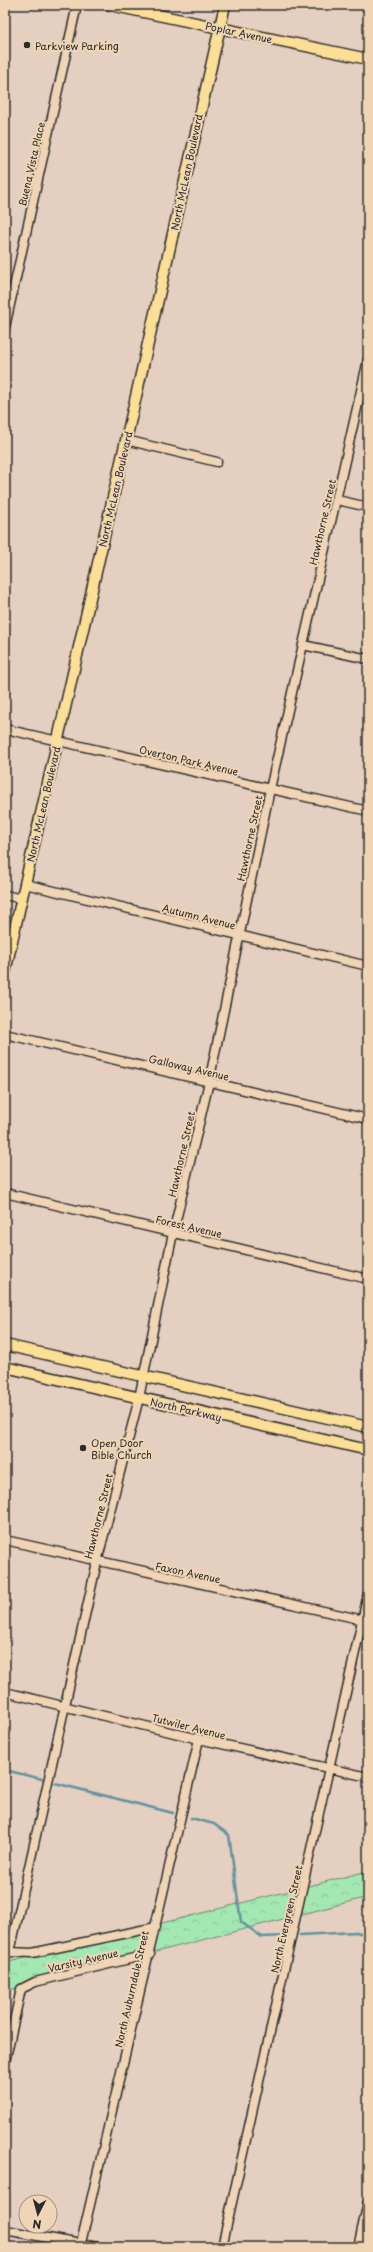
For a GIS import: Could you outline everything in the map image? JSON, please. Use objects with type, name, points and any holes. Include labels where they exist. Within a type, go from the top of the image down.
[{"type":"main road","name":"Poplar Avenue","points":[[110,5],[368,59]]},
{"type":"main road","name":"North McLean Boulevard","points":[[5,972],[225,5]]},
{"type":"main road","points":[[5,1345],[368,1427]]},
{"type":"main road","name":"North Parkway","points":[[5,1367],[368,1450]]},
{"type":"street","name":"Buena Vista Place","points":[[5,327],[77,5]]},
{"type":"street","name":"Hawthorne Street","points":[[8,1953],[97,1562],[139,1398],[142,1377],[173,1232],[208,1082],[270,789],[368,360]]},
{"type":"street","points":[[126,440],[217,462]]},
{"type":"street","points":[[337,500],[368,507]]},
{"type":"street","points":[[303,645],[368,659]]},
{"type":"street","name":"Overton Park Avenue","points":[[5,729],[368,811]]},
{"type":"street","name":"Autumn Avenue","points":[[25,884],[368,966]]},
{"type":"street","points":[[5,895],[22,899]]},
{"type":"street","name":"Galloway Avenue","points":[[5,1034],[368,1119]]},
{"type":"street","name":"Forest Avenue","points":[[5,1193],[368,1279]]},
{"type":"street","name":"Faxon Avenue","points":[[5,1540],[97,1562],[365,1621]]},
{"type":"street","name":"North Evergreen Street","points":[[222,2247],[365,1621],[368,1594]]},
{"type":"street","name":"Tutwiler Avenue","points":[[5,1692],[330,1770],[368,1777]]},
{"type":"street","name":"North Auburndale Street","points":[[81,2243],[150,1954],[199,1739]]},
{"type":"street","points":[[8,1953],[32,1953],[156,1927]]},
{"type":"street","name":"Varsity Avenue","points":[[5,2062],[22,1989],[35,1982],[150,1954]]},
{"type":"street","points":[[358,2247],[368,2202]]},
{"type":"street","points":[[5,2230],[97,2247]]},
{"type":"green space","points":[[368,1871],[368,1897],[5,1991],[5,1963]]},
{"type":"waterway","points":[[5,1770],[42,1779]]},
{"type":"waterway","points":[[55,1783],[173,1813]]},
{"type":"waterway","points":[[191,1818],[214,1824],[229,1835],[241,1922],[262,1937],[286,1936]]},
{"type":"waterway","points":[[300,1935],[356,1932],[368,1935]]},
{"type":"place","name":"Parkview Parking","points":[[27,45]]},
{"type":"place","name":"Open Door Bible Church","points":[[83,1448]]}]
